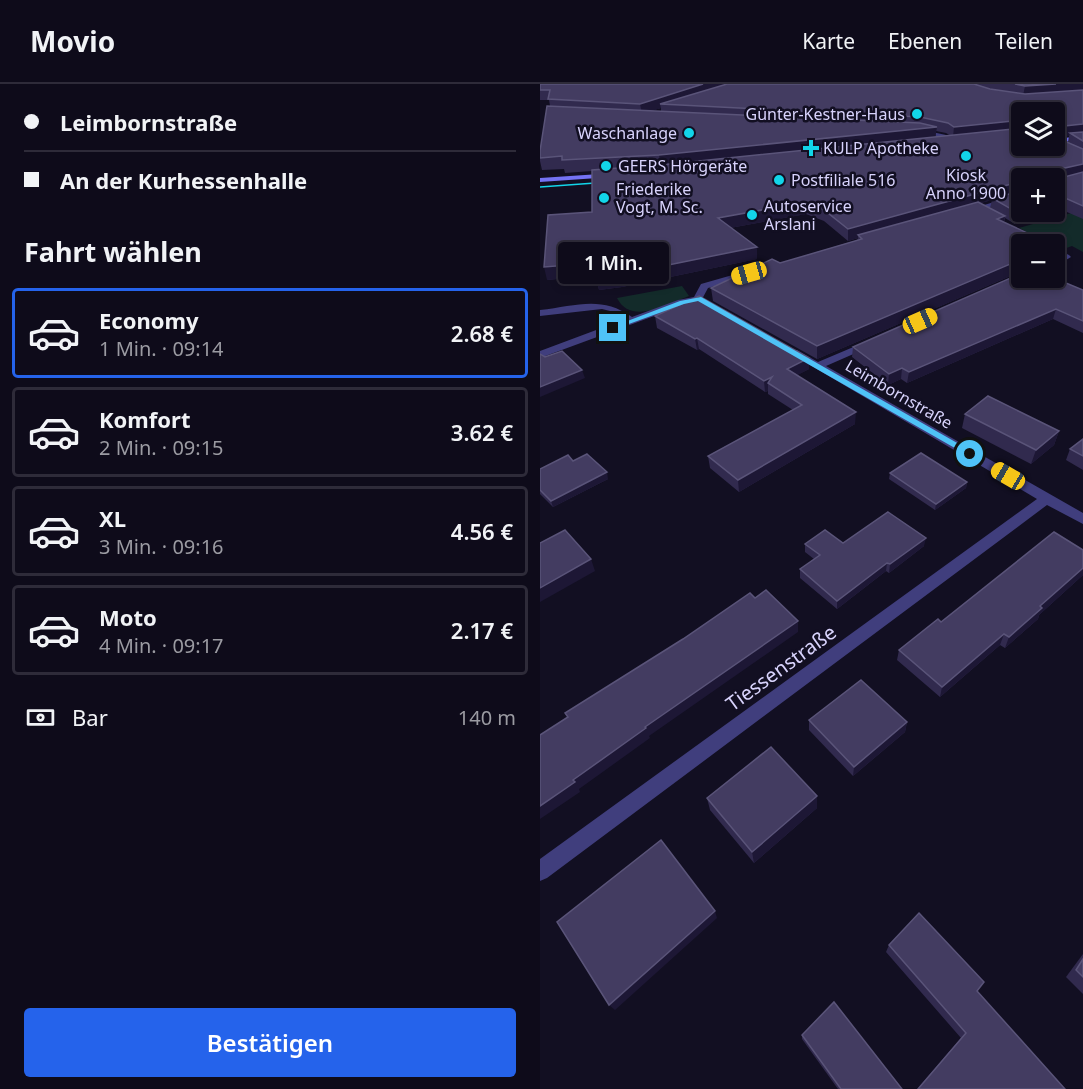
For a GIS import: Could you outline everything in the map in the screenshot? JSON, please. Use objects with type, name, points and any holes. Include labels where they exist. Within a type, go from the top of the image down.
[{"type":"main road","points":[[1065,140],[1083,138]]},
{"type":"main road","points":[[943,144],[959,145]]},
{"type":"main road","points":[[540,180],[618,175]]},
{"type":"main road","points":[[586,186],[610,184]]},
{"type":"street","points":[[908,130],[924,132],[959,145]]},
{"type":"street","points":[[1065,147],[1070,150]]},
{"type":"street","points":[[953,215],[980,211],[1011,200]]},
{"type":"street","points":[[1002,223],[1023,234]]},
{"type":"street","points":[[540,355],[682,302],[704,301],[704,286],[761,270]]},
{"type":"street","points":[[540,313],[602,306],[614,309],[631,321]]},
{"type":"street","points":[[818,366],[882,337]]},
{"type":"street","name":"Leimbornstraße","points":[[778,343],[1083,519]]},
{"type":"street","name":"Tiessenstraße","points":[[540,871],[1047,498]]},
{"type":"green space","points":[[1078,211],[1083,213],[1083,252],[1072,246],[1065,249],[1065,234],[1031,234],[1019,228],[1040,222],[1065,222],[1065,215]]},
{"type":"green space","points":[[682,286],[689,296],[650,311],[631,311],[617,298]]},
{"type":"building","points":[[540,84],[703,84],[640,104],[548,99],[550,90],[540,90]]},
{"type":"building","points":[[727,84],[974,84],[990,89],[1025,94],[1083,90],[1083,124],[1065,126],[1065,102],[1011,102],[1011,121],[954,127],[948,123],[920,117],[660,104]]},
{"type":"building","points":[[1015,84],[1056,84],[1025,86]]},
{"type":"building","points":[[547,106],[920,123],[937,127],[659,155],[562,160],[562,156],[540,158]]},
{"type":"building","points":[[1011,129],[1011,156],[1065,156],[1065,141],[1083,149],[1083,164],[1065,168],[1011,168],[1011,184],[848,229],[824,210],[806,202],[718,218],[757,247],[619,275],[596,277],[595,263],[544,267],[548,215],[592,212],[592,170]]},
{"type":"building","points":[[1083,132],[1083,141],[1070,133]]},
{"type":"building","points":[[1083,172],[1083,206],[1065,198],[1065,177]]},
{"type":"building","points":[[1011,194],[1011,209],[992,198]]},
{"type":"building","points":[[978,202],[1005,216],[997,219],[1030,234],[1011,234],[1011,264],[817,346],[711,288],[772,259],[780,263],[862,239],[858,235]]},
{"type":"building","points":[[1011,278],[1011,288],[1065,288],[1065,283],[1083,290],[1083,321],[1056,309],[909,372],[902,368],[889,374],[853,347]]},
{"type":"building","points":[[699,296],[809,358],[787,369],[856,412],[738,480],[708,456],[802,405],[768,383],[772,377],[764,381],[697,338],[695,339],[655,316]]},
{"type":"building","points":[[562,351],[582,370],[540,387],[540,354],[545,357]]},
{"type":"building","points":[[988,396],[1059,431],[1036,450],[965,414]]},
{"type":"building","points":[[1083,439],[1083,456],[1070,449]]},
{"type":"building","points":[[921,453],[967,482],[936,504],[890,473]]},
{"type":"building","points":[[587,454],[607,472],[551,501],[540,490],[540,469],[568,455],[573,461]]},
{"type":"building","points":[[888,512],[926,538],[890,564],[887,563],[837,601],[800,569],[820,555],[805,544],[825,530],[843,543]]},
{"type":"building","points":[[565,530],[591,559],[540,588],[540,543]]},
{"type":"building","points":[[1054,532],[1083,550],[1083,568],[1009,637],[1004,634],[942,687],[899,650],[938,619],[941,622]]},
{"type":"building","points":[[766,590],[798,621],[645,727],[573,780],[575,782],[540,806],[540,735],[568,717],[565,713],[683,639],[750,593],[755,598]]},
{"type":"building","points":[[861,680],[907,722],[854,767],[809,720]]},
{"type":"building","points":[[771,747],[817,796],[752,852],[707,798]]},
{"type":"building","points":[[661,840],[715,911],[609,1005],[557,922]]},
{"type":"building","points":[[919,913],[984,982],[977,991],[1065,1089],[918,1089],[966,1033],[889,945]]},
{"type":"building","points":[[1083,959],[1083,977],[1076,970]]},
{"type":"building","points":[[834,1002],[902,1089],[841,1089],[802,1035]]},
{"type":"tram line","points":[[540,187],[609,182]]},
{"type":"place","name":"Günter-Kestner-Haus","points":[[917,114]]},
{"type":"place","name":"Waschanlage","points":[[689,133]]},
{"type":"place","name":"KULP Apotheke","points":[[811,148]]},
{"type":"place","name":"Kiosk Anno 1900","points":[[966,156]]},
{"type":"place","name":"GEERS Hörgeräte","points":[[606,166]]},
{"type":"place","name":"Postfiliale 516","points":[[779,180]]},
{"type":"place","name":"Friederike Vogt, M. Sc.","points":[[604,198]]},
{"type":"place","name":"Autoservice Arslani","points":[[752,215]]},
{"type":"route","points":[[613,328],[682,302],[699,299],[970,454]]}]
